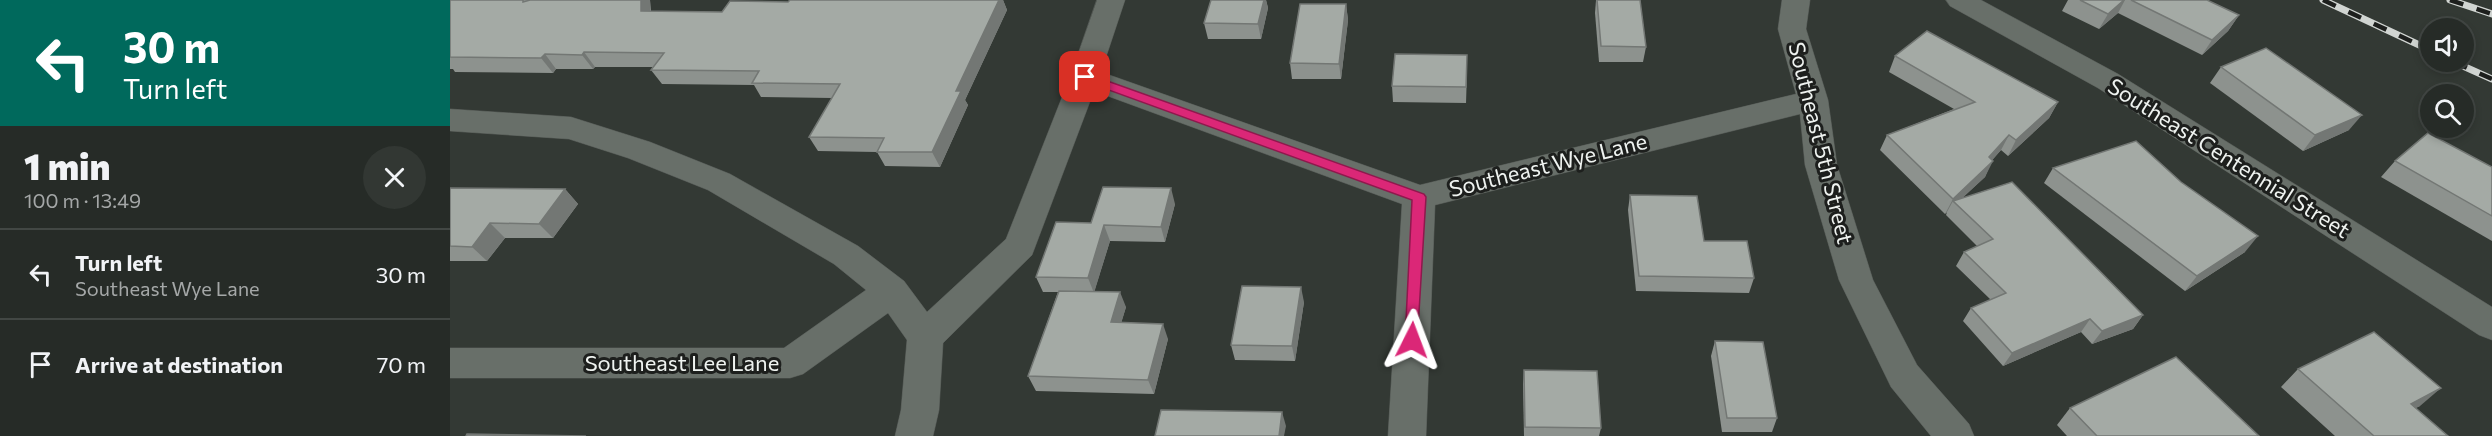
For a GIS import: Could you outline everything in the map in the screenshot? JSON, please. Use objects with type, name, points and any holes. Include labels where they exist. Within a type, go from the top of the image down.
[{"type":"street","points":[[926,337],[1020,246],[1085,77],[1111,0]]},
{"type":"street","name":"Southeast 5th Street","points":[[1796,0],[1792,29],[1813,100],[1821,165],[1856,280],[1904,376],[1955,436]]},
{"type":"street","name":"Southeast Centennial Street","points":[[1960,0],[2108,81],[2492,325]]},
{"type":"street","name":"Southeast Wye Lane","points":[[1085,77],[1419,197],[1813,100]]},
{"type":"street","points":[[450,120],[571,128],[639,150],[719,182],[846,255],[892,291],[926,337],[920,410],[914,436]]},
{"type":"street","points":[[1407,436],[1419,197]]},
{"type":"street","name":"Southeast Lee Lane","points":[[450,363],[790,363],[892,291]]},
{"type":"building","points":[[450,0],[523,0],[523,2],[530,0],[641,0],[641,11],[722,12],[730,1],[999,0],[956,91],[961,91],[932,152],[877,152],[884,138],[809,137],[840,84],[752,83],[759,71],[651,70],[664,53],[584,52],[582,55],[545,54],[541,58],[450,57]]},
{"type":"building","points":[[1211,0],[1264,0],[1258,24],[1204,23]]},
{"type":"building","points":[[1597,0],[1640,0],[1646,47],[1601,46]]},
{"type":"building","points":[[2080,0],[2124,0],[2108,14]]},
{"type":"building","points":[[2131,0],[2207,0],[2239,15],[2212,40]]},
{"type":"building","points":[[1300,4],[1346,4],[1339,64],[1290,63]]},
{"type":"building","points":[[1927,31],[2058,102],[2016,140],[2009,135],[1989,157],[1993,161],[1953,199],[1887,135],[1975,102],[1895,56]]},
{"type":"building","points":[[2266,48],[2362,115],[2315,135],[2221,67]]},
{"type":"building","points":[[1395,54],[1467,55],[1466,87],[1392,86]]},
{"type":"building","points":[[2422,138],[2437,138],[2492,167],[2492,216],[2395,161]]},
{"type":"building","points":[[2136,141],[2181,182],[2258,236],[2197,276],[2053,168]]},
{"type":"building","points":[[2012,182],[2143,315],[2102,331],[2090,319],[2012,353],[1971,308],[2006,293],[1964,252],[1993,239],[1953,201]]},
{"type":"building","points":[[1103,187],[1171,188],[1161,227],[1104,225],[1088,278],[1036,277],[1056,222],[1091,223]]},
{"type":"building","points":[[450,188],[565,189],[539,224],[490,223],[472,247],[450,246]]},
{"type":"building","points":[[1630,195],[1697,196],[1704,241],[1747,241],[1754,278],[1639,276]]},
{"type":"building","points":[[1242,286],[1301,287],[1292,346],[1231,345]]},
{"type":"building","points":[[1059,291],[1120,292],[1111,322],[1163,324],[1148,380],[1028,376]]},
{"type":"building","points":[[2374,332],[2441,388],[2411,404],[2448,436],[2374,436],[2298,369]]},
{"type":"building","points":[[1715,341],[1763,342],[1777,418],[1727,418]]},
{"type":"building","points":[[2176,357],[2259,436],[2097,436],[2070,408]]},
{"type":"building","points":[[1524,370],[1597,371],[1601,428],[1525,427]]},
{"type":"building","points":[[1161,410],[1282,412],[1279,436],[1155,436]]},
{"type":"building","points":[[467,434],[586,436],[466,436]]},
{"type":"railway","points":[[2323,0],[2420,45]]},
{"type":"railway","points":[[2450,0],[2492,14]]},
{"type":"railway","points":[[2474,71],[2492,79]]},
{"type":"route","points":[[1085,77],[1419,197],[1412,340]]}]
